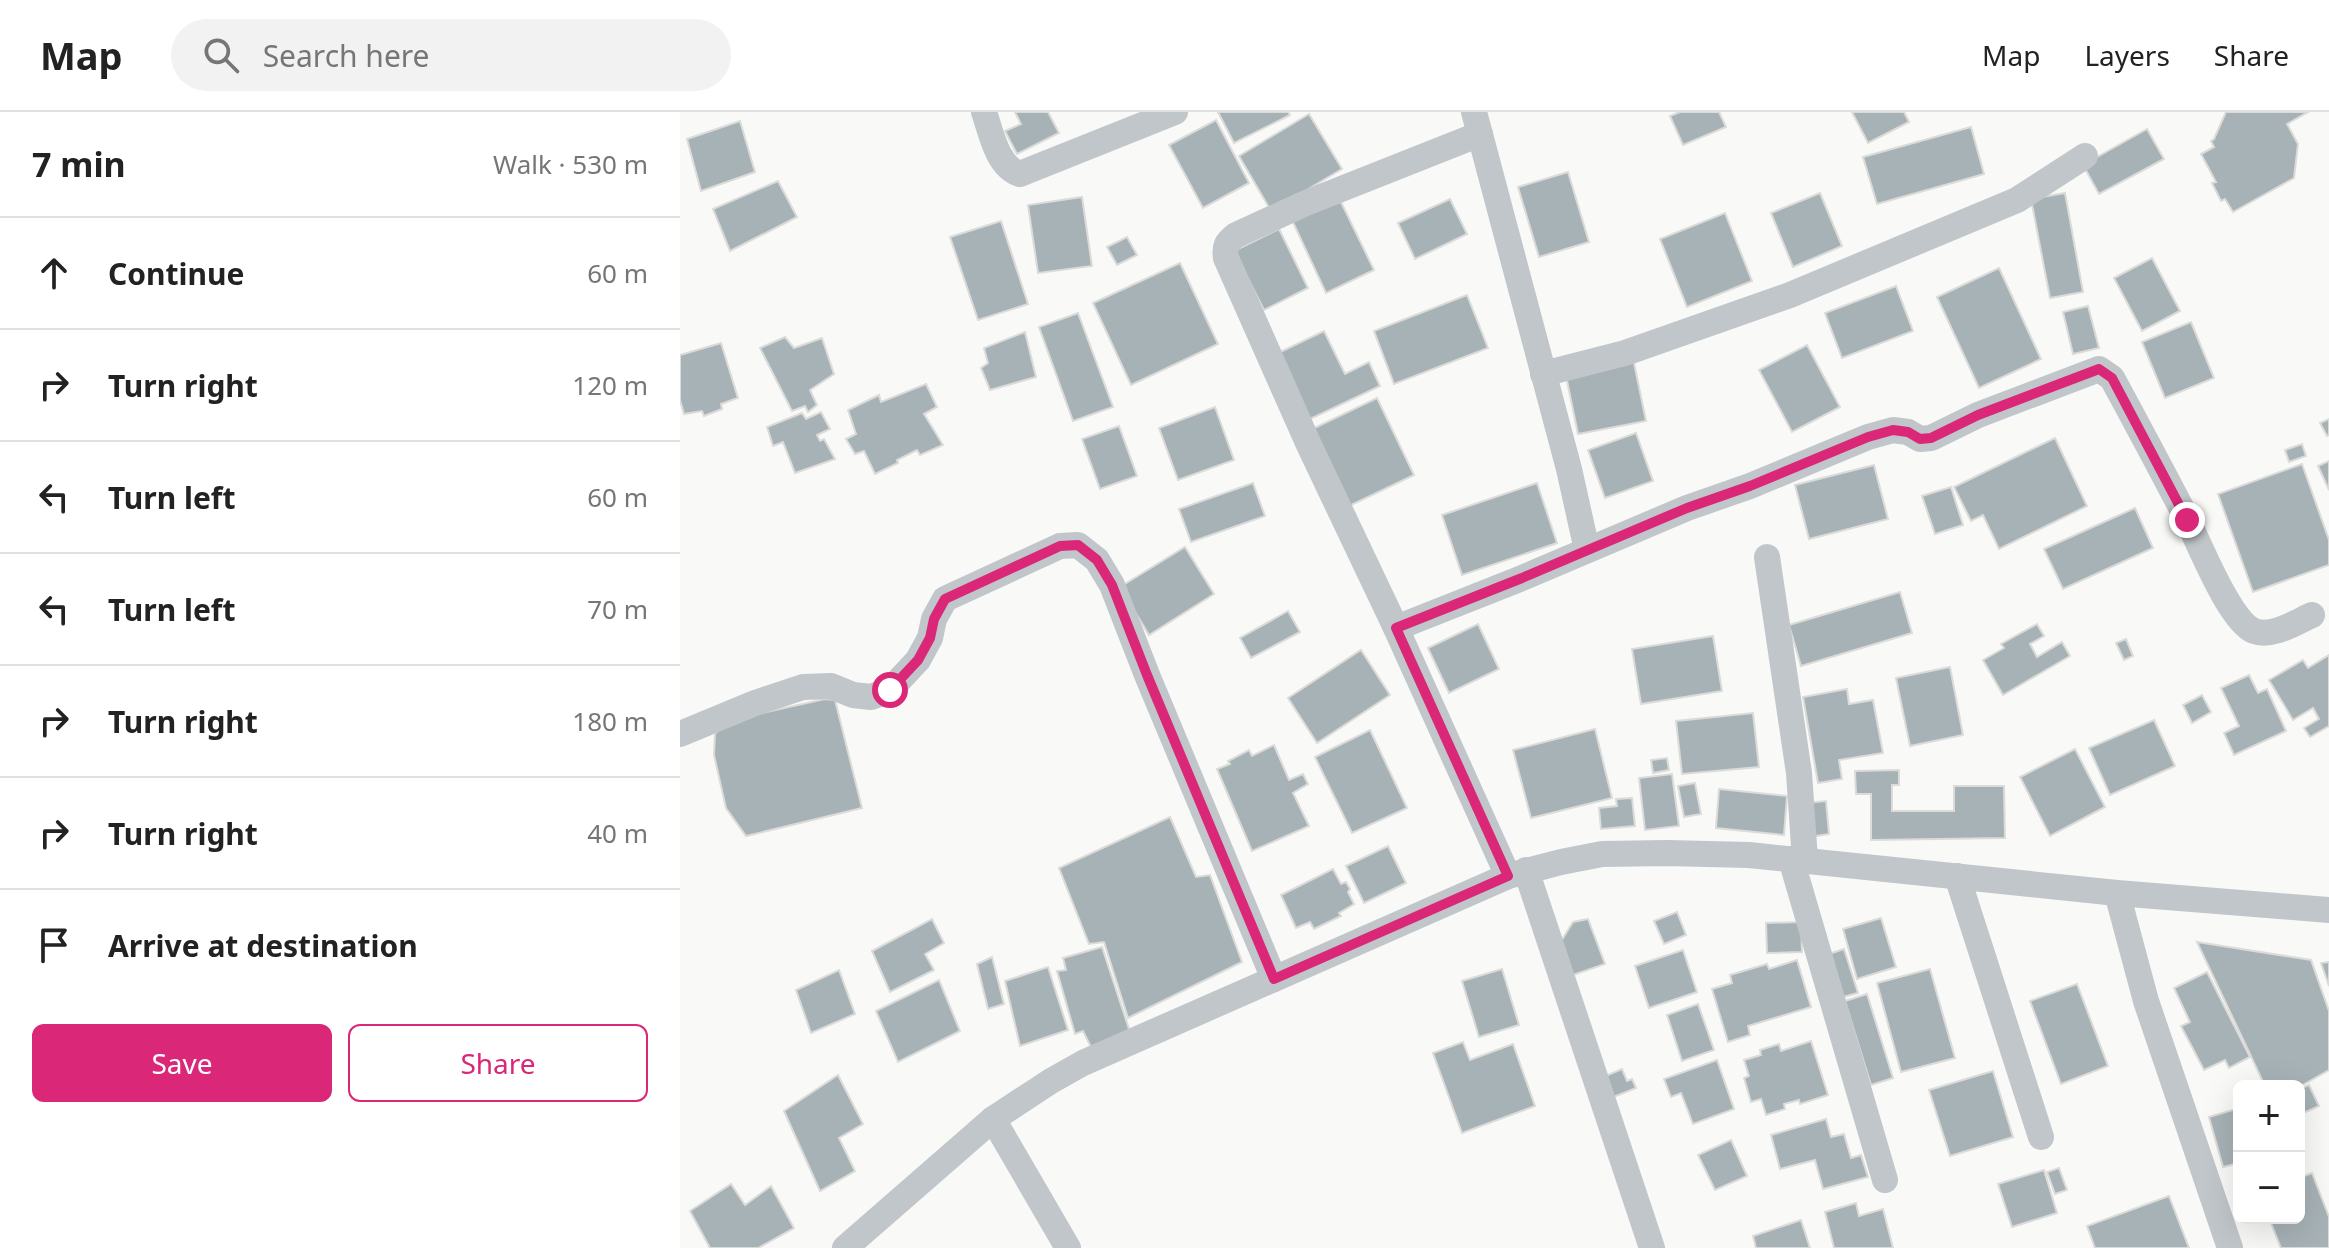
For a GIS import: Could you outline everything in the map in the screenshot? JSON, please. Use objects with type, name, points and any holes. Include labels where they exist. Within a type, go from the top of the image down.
[{"type":"street","points":[[984,112],[1001,158],[1010,169],[1020,174],[1175,112]]},
{"type":"street","points":[[1587,550],[1569,469],[1477,123],[1228,241],[1226,258],[1309,445],[1517,873],[1652,1248]]},
{"type":"street","points":[[1543,374],[1625,353],[1790,295],[2017,200],[2085,156]]},
{"type":"street","points":[[1396,628],[1868,437],[1893,430],[1908,432],[1920,439],[1931,438],[1978,415],[2099,369],[2112,378],[2219,587],[2251,630],[2266,633],[2312,615]]},
{"type":"street","points":[[680,734],[803,687],[831,686],[853,695],[871,697],[890,690],[918,660],[945,599],[1060,546],[1078,545],[1097,560],[1112,585],[1274,979]]},
{"type":"street","points":[[1767,557],[1797,758],[1798,859],[1885,1180]]},
{"type":"street","points":[[845,1248],[993,1119],[1083,1063],[1517,873],[1602,854],[1667,853],[1798,859],[2117,893],[2329,910]]},
{"type":"street","points":[[1957,876],[2041,1137]]},
{"type":"street","points":[[2117,893],[2146,1001],[2230,1248]]},
{"type":"street","points":[[993,1119],[1068,1248]]},
{"type":"building","points":[[1015,112],[1048,112],[1059,133],[1017,154],[1005,131],[1021,124]]},
{"type":"building","points":[[1218,112],[1288,112],[1290,115],[1234,143]]},
{"type":"building","points":[[1680,112],[1719,112],[1726,127],[1683,145],[1670,116]]},
{"type":"building","points":[[1852,112],[1904,112],[1909,122],[1868,143]]},
{"type":"building","points":[[2226,112],[2308,112],[2287,124],[2298,144],[2294,178],[2233,212],[2225,199],[2221,201],[2212,183],[2216,182],[2201,154],[2214,147],[2211,141]]},
{"type":"building","points":[[1309,114],[1342,169],[1271,211],[1239,156]]},
{"type":"building","points":[[1216,120],[1249,183],[1203,208],[1169,145]]},
{"type":"building","points":[[740,121],[755,172],[701,191],[687,139]]},
{"type":"building","points":[[1971,127],[1984,174],[1877,204],[1863,157]]},
{"type":"building","points":[[2147,129],[2164,159],[2099,194],[2083,165]]},
{"type":"building","points":[[1568,172],[1589,242],[1539,257],[1518,187]]},
{"type":"building","points":[[778,181],[797,217],[730,251],[713,209]]},
{"type":"building","points":[[1820,193],[1842,246],[1793,267],[1771,213]]},
{"type":"building","points":[[2065,193],[2083,292],[2050,298],[2031,199]]},
{"type":"building","points":[[1082,197],[1092,266],[1038,273],[1028,205]]},
{"type":"building","points":[[1339,198],[1374,270],[1326,293],[1292,220]]},
{"type":"building","points":[[1450,199],[1467,234],[1415,259],[1398,223]]},
{"type":"building","points":[[1725,213],[1752,281],[1687,307],[1660,239]]},
{"type":"building","points":[[1001,221],[1028,304],[978,320],[950,237]]},
{"type":"building","points":[[1279,229],[1308,288],[1264,310],[1234,251]]},
{"type":"building","points":[[1127,237],[1137,255],[1117,265],[1107,247]]},
{"type":"building","points":[[2152,258],[2180,311],[2142,331],[2114,278]]},
{"type":"building","points":[[1180,263],[1218,344],[1131,385],[1093,303]]},
{"type":"building","points":[[1999,268],[2041,359],[1979,388],[1937,297]]},
{"type":"building","points":[[1896,286],[1913,331],[1842,358],[1825,313]]},
{"type":"building","points":[[1467,295],[1488,348],[1394,384],[1374,331]]},
{"type":"building","points":[[2088,306],[2099,348],[2073,354],[2063,312]]},
{"type":"building","points":[[1078,313],[1113,407],[1073,421],[1039,327]]},
{"type":"building","points":[[2191,322],[2214,378],[2165,398],[2142,342]]},
{"type":"building","points":[[1324,331],[1345,374],[1369,362],[1380,386],[1308,420],[1276,354]]},
{"type":"building","points":[[1025,332],[1036,377],[990,390],[981,368],[988,363],[984,348]]},
{"type":"building","points":[[785,337],[794,348],[822,338],[834,374],[810,390],[817,405],[808,412],[805,406],[792,411],[760,348]]},
{"type":"building","points":[[721,343],[738,398],[721,404],[722,409],[704,416],[702,411],[684,414],[680,400],[680,355]]},
{"type":"building","points":[[1807,345],[1840,407],[1792,432],[1759,370]]},
{"type":"building","points":[[1633,358],[1646,421],[1578,434],[1565,371]]},
{"type":"building","points":[[926,384],[937,407],[924,414],[943,445],[920,455],[917,450],[875,474],[864,451],[855,454],[846,439],[856,434],[848,410],[879,395],[881,402]]},
{"type":"building","points":[[1377,398],[1414,475],[1345,508],[1308,431]]},
{"type":"building","points":[[1215,407],[1234,460],[1178,480],[1159,428]]},
{"type":"building","points":[[821,412],[830,429],[817,435],[820,441],[824,439],[835,459],[795,473],[783,442],[773,446],[767,427],[802,413],[806,419]]},
{"type":"building","points":[[2329,419],[2329,435],[2327,436],[2320,423]]},
{"type":"building","points":[[1119,426],[1137,476],[1100,489],[1082,439]]},
{"type":"building","points":[[1636,433],[1653,481],[1605,498],[1588,450]]},
{"type":"building","points":[[2055,438],[2087,506],[1999,549],[1983,515],[1971,521],[1954,487]]},
{"type":"building","points":[[2302,444],[2306,456],[2289,462],[2285,450]]},
{"type":"building","points":[[2329,461],[2329,490],[2318,466]]},
{"type":"building","points":[[2302,464],[2329,540],[2329,565],[2253,592],[2218,494]]},
{"type":"building","points":[[1874,465],[1888,519],[1809,539],[1795,485]]},
{"type":"building","points":[[1253,483],[1265,516],[1191,542],[1179,509]]},
{"type":"building","points":[[1537,483],[1557,543],[1462,575],[1442,515]]},
{"type":"building","points":[[1951,487],[1963,525],[1935,534],[1922,496]]},
{"type":"building","points":[[2135,508],[2153,548],[2063,589],[2044,549]]},
{"type":"building","points":[[1185,547],[1214,594],[1149,635],[1120,587]]},
{"type":"building","points":[[1900,592],[1912,633],[1801,666],[1789,625]]},
{"type":"building","points":[[1288,611],[1300,632],[1251,658],[1240,638]]},
{"type":"building","points":[[1478,624],[1499,669],[1449,693],[1428,648]]},
{"type":"building","points":[[2037,624],[2044,636],[2030,644],[2037,657],[2062,642],[2070,656],[2003,695],[1983,660],[2004,648],[2001,644]]},
{"type":"building","points":[[1713,636],[1722,691],[1641,704],[1632,649]]},
{"type":"building","points":[[2126,639],[2133,656],[2124,660],[2116,643]]},
{"type":"building","points":[[1361,650],[1390,695],[1317,743],[1288,698]]},
{"type":"building","points":[[2329,655],[2329,726],[2310,737],[2304,728],[2319,719],[2313,708],[2293,720],[2269,680],[2303,660],[2308,668]]},
{"type":"building","points":[[1950,667],[1963,735],[1910,746],[1896,678]]},
{"type":"building","points":[[2249,675],[2258,693],[2267,689],[2286,731],[2234,755],[2224,733],[2239,726],[2221,688]]},
{"type":"building","points":[[1847,689],[1849,704],[1873,700],[1883,753],[1839,760],[1842,779],[1818,783],[1803,697]]},
{"type":"building","points":[[2202,695],[2211,712],[2192,723],[2183,705]]},
{"type":"building","points":[[825,699],[835,700],[862,808],[746,836],[726,808],[714,755],[715,734],[726,721]]},
{"type":"building","points":[[1753,713],[1759,767],[1682,774],[1676,721]]},
{"type":"building","points":[[2154,720],[2175,766],[2110,795],[2089,748]]},
{"type":"building","points":[[1595,729],[1612,798],[1531,818],[1513,750]]},
{"type":"building","points":[[1370,730],[1407,808],[1352,833],[1315,757]]},
{"type":"building","points":[[1274,745],[1289,780],[1303,774],[1308,784],[1293,793],[1309,826],[1252,851],[1217,769],[1249,750],[1252,756]]},
{"type":"building","points":[[2075,749],[2105,807],[2050,836],[2020,777]]},
{"type":"building","points":[[1667,758],[1669,770],[1653,773],[1651,760]]},
{"type":"building","points":[[1899,770],[1899,785],[1892,785],[1892,811],[1954,811],[1954,786],[2004,786],[2005,838],[1871,840],[1871,794],[1856,794],[1855,771]]},
{"type":"building","points":[[1672,774],[1679,826],[1645,830],[1639,778]]},
{"type":"building","points":[[1695,783],[1701,814],[1684,817],[1678,786]]},
{"type":"building","points":[[1719,789],[1787,796],[1784,835],[1716,828]]},
{"type":"building","points":[[1632,798],[1635,826],[1601,829],[1599,808],[1617,806],[1616,799]]},
{"type":"building","points":[[1826,801],[1829,834],[1810,837],[1806,803]]},
{"type":"building","points":[[1170,817],[1196,877],[1210,875],[1242,962],[1128,1018],[1104,942],[1089,944],[1059,868]]},
{"type":"building","points":[[1388,846],[1406,883],[1364,903],[1346,866]]},
{"type":"building","points":[[1333,869],[1341,884],[1346,882],[1354,904],[1339,913],[1341,916],[1314,929],[1310,922],[1296,928],[1281,895]]},
{"type":"building","points":[[1677,912],[1686,935],[1664,944],[1654,921]]},
{"type":"building","points":[[1881,918],[1896,967],[1857,979],[1843,929]]},
{"type":"building","points":[[932,919],[944,943],[925,954],[934,970],[890,992],[872,951]]},
{"type":"building","points":[[1588,919],[1605,964],[1570,976],[1558,946],[1573,922]]},
{"type":"building","points":[[1801,922],[1802,952],[1767,953],[1766,923]]},
{"type":"building","points":[[2197,942],[2311,960],[2329,1011],[2329,1070],[2305,1084],[2305,1080],[2262,1080]]},
{"type":"building","points":[[1102,947],[1130,1032],[1091,1047],[1083,1031],[1075,1034],[1057,971],[1066,970],[1063,958]]},
{"type":"building","points":[[1844,949],[1858,993],[1843,997],[1829,954]]},
{"type":"building","points":[[1683,950],[1697,992],[1649,1008],[1635,966]]},
{"type":"building","points":[[992,957],[1004,1004],[988,1009],[977,964]]},
{"type":"building","points":[[1797,960],[1811,1007],[1748,1026],[1750,1035],[1728,1042],[1712,989],[1732,983],[1730,975],[1767,964],[1769,969]]},
{"type":"building","points":[[2329,962],[2329,986],[2321,963]]},
{"type":"building","points":[[1048,967],[1068,1030],[1020,1046],[1005,981]]},
{"type":"building","points":[[1502,969],[1519,1025],[1479,1037],[1462,981]]},
{"type":"building","points":[[1930,969],[1955,1058],[1901,1072],[1877,983]]},
{"type":"building","points":[[839,970],[855,1014],[811,1033],[796,990]]},
{"type":"building","points":[[2207,972],[2250,1057],[2229,1068],[2225,1060],[2204,1070],[2181,1026],[2190,1022],[2174,988]]},
{"type":"building","points":[[939,980],[960,1031],[898,1062],[876,1011]]},
{"type":"building","points":[[2077,984],[2108,1066],[2061,1084],[2030,1001]]},
{"type":"building","points":[[1867,994],[1893,1078],[1871,1085],[1845,1001]]},
{"type":"building","points":[[1698,1004],[1714,1050],[1682,1061],[1667,1015]]},
{"type":"building","points":[[1811,1041],[1828,1095],[1800,1104],[1799,1100],[1784,1104],[1785,1109],[1766,1115],[1761,1099],[1751,1102],[1744,1078],[1749,1076],[1744,1060],[1761,1055],[1760,1050],[1779,1044],[1781,1051]]},
{"type":"building","points":[[1463,1042],[1470,1060],[1513,1044],[1535,1106],[1462,1133],[1433,1053]]},
{"type":"building","points":[[1717,1060],[1734,1109],[1693,1124],[1681,1093],[1671,1097],[1664,1079]]},
{"type":"building","points":[[1622,1069],[1627,1081],[1632,1079],[1636,1088],[1611,1098],[1603,1077]]},
{"type":"building","points":[[1993,1071],[2013,1137],[1950,1156],[1929,1090]]},
{"type":"building","points":[[838,1075],[863,1124],[839,1138],[855,1171],[820,1191],[784,1111]]},
{"type":"building","points":[[2309,1085],[2319,1106],[2305,1112],[2305,1087]]},
{"type":"building","points":[[2233,1110],[2233,1164],[2223,1167],[2209,1117]]},
{"type":"building","points":[[1826,1119],[1831,1137],[1844,1134],[1851,1158],[1861,1155],[1868,1177],[1823,1189],[1815,1160],[1780,1169],[1771,1135]]},
{"type":"building","points":[[1731,1140],[1747,1176],[1715,1190],[1698,1155]]},
{"type":"building","points":[[2059,1168],[2067,1190],[2055,1194],[2047,1172]]},
{"type":"building","points":[[2044,1170],[2057,1213],[2012,1227],[1998,1184]]},
{"type":"building","points":[[2312,1173],[2329,1217],[2329,1248],[2281,1248],[2271,1224],[2305,1224],[2305,1176]]},
{"type":"building","points":[[731,1184],[745,1205],[771,1186],[794,1228],[758,1248],[710,1248],[690,1211]]},
{"type":"building","points":[[2169,1196],[2189,1248],[2095,1248],[2087,1226]]},
{"type":"building","points":[[1856,1203],[1859,1216],[1883,1209],[1893,1248],[1834,1248],[1825,1212]]},
{"type":"building","points":[[1801,1220],[1810,1248],[1756,1248],[1753,1236]]},
{"type":"route","points":[[890,690],[918,660],[945,599],[1060,546],[1078,545],[1097,560],[1112,585],[1274,979],[1508,876],[1396,628],[1868,437],[1893,430],[1908,432],[1920,439],[1931,438],[1978,415],[2099,369],[2112,378],[2187,520]]}]
